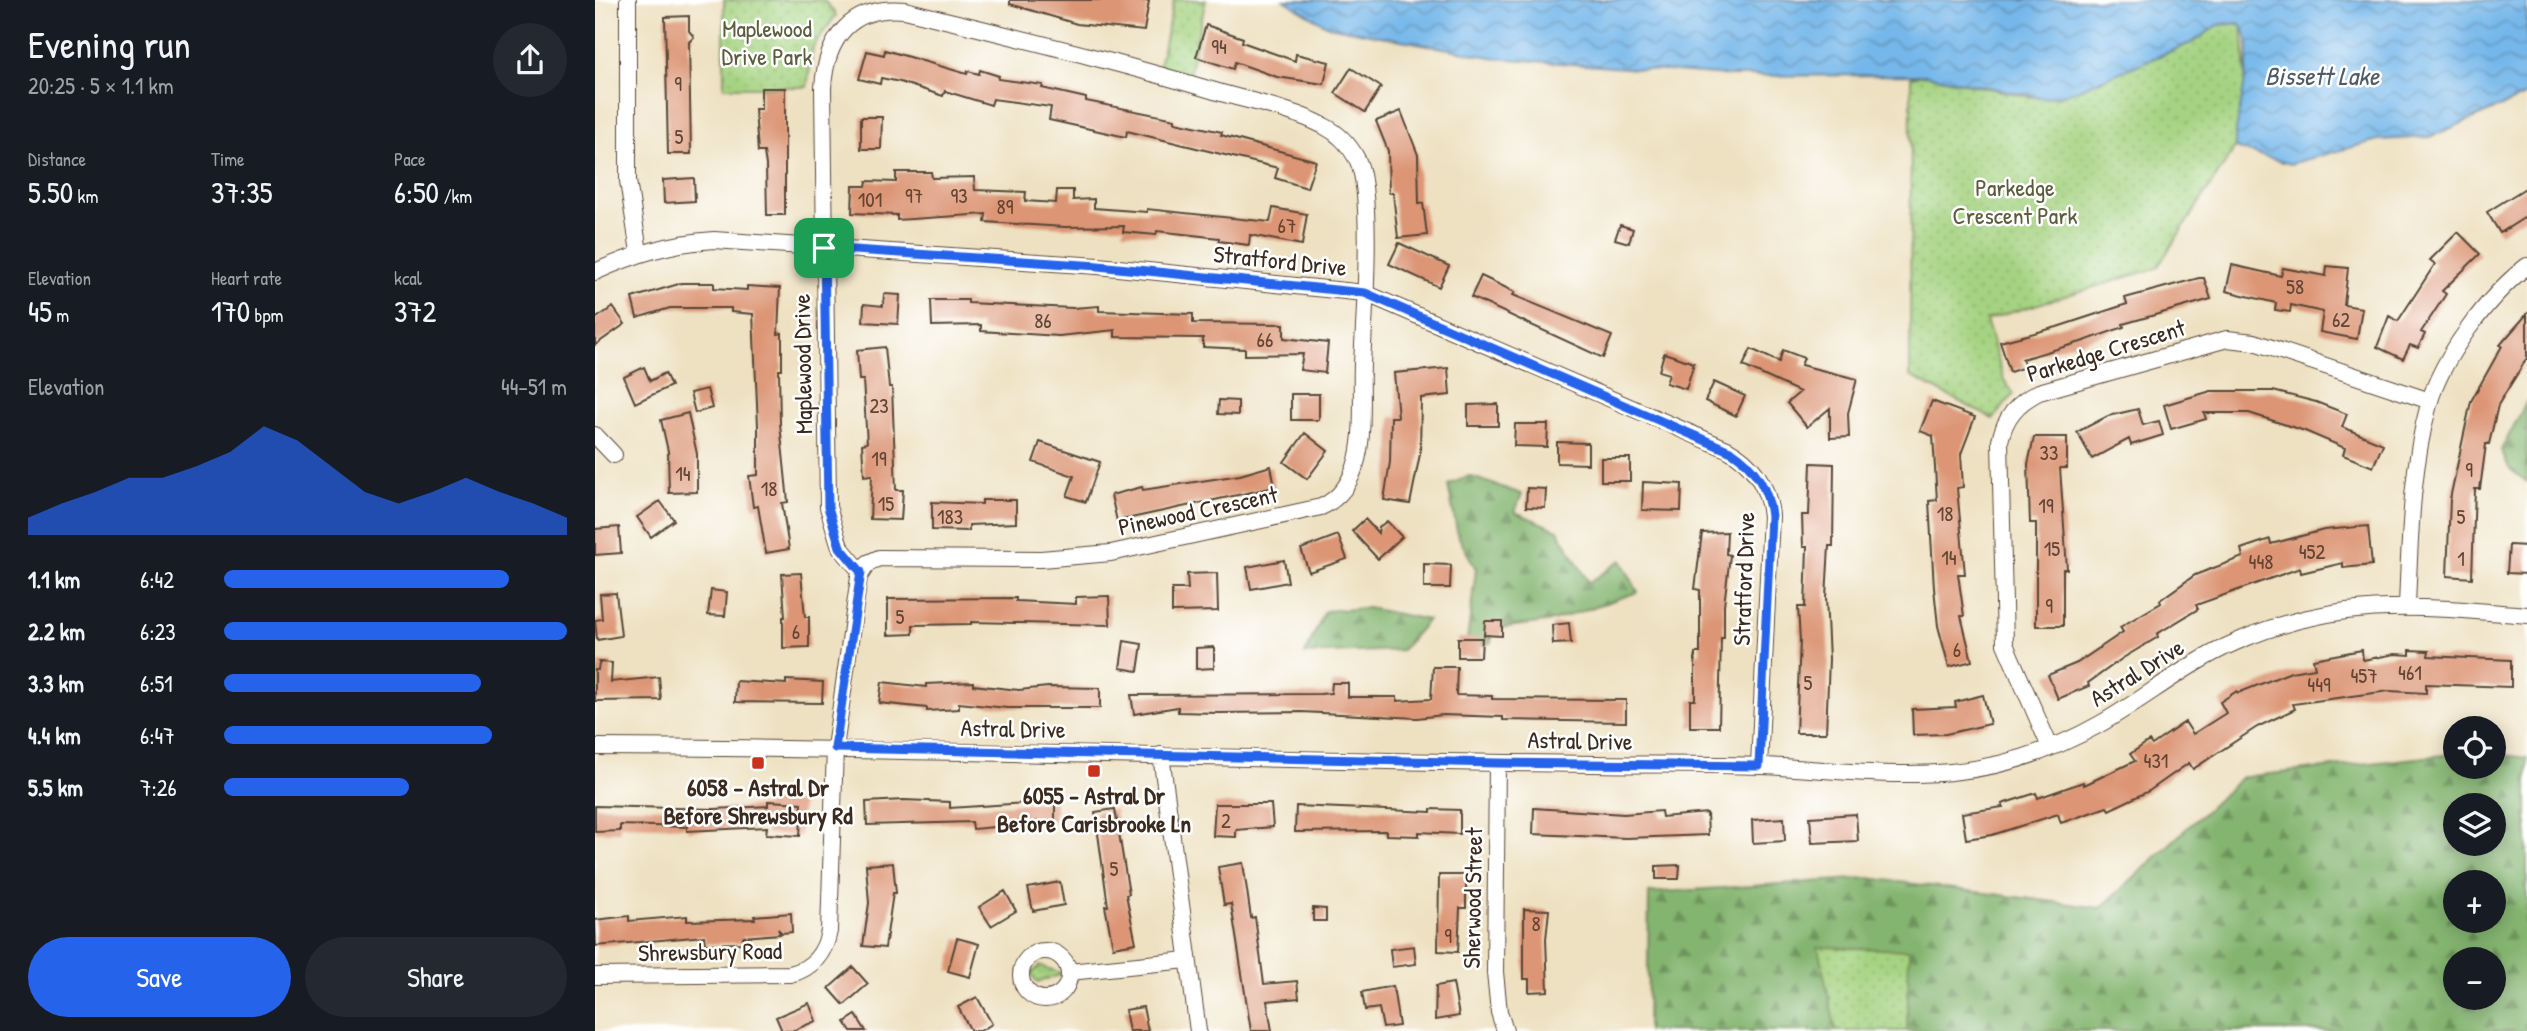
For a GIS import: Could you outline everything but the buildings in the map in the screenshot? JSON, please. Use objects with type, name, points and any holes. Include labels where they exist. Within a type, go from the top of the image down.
[{"type":"street","points":[[628,0],[628,181],[639,252]]},
{"type":"street","name":"Maplewood Drive","points":[[861,572],[840,547],[828,507],[824,248],[825,65],[829,50],[845,28],[862,15],[885,8],[905,10],[1181,80],[1309,119],[1333,131],[1350,147],[1363,174],[1365,293]]},
{"type":"street","name":"Stratford Drive","points":[[595,272],[639,252],[680,242],[714,240],[1098,266],[1365,293],[1727,449],[1755,472],[1766,492],[1771,516],[1759,766]]},
{"type":"street","points":[[2407,605],[2414,483],[2430,401],[2469,328],[2513,276],[2527,266]]},
{"type":"street","name":"Pinewood Crescent","points":[[861,572],[868,563],[879,558],[1041,559],[1111,553],[1329,503],[1348,488],[1358,456],[1365,293]]},
{"type":"street","name":"Parkedge Crescent","points":[[2050,747],[2010,657],[2002,621],[2000,441],[2004,427],[2016,407],[2039,392],[2227,339],[2254,342],[2430,401]]},
{"type":"street","points":[[595,435],[614,455]]},
{"type":"street","points":[[835,748],[861,572]]},
{"type":"street","name":"Astral Drive","points":[[595,747],[835,748],[1497,763],[1759,766],[1943,773],[2019,760],[2050,747],[2099,724],[2223,648],[2277,625],[2327,612],[2407,605],[2527,615]]},
{"type":"street","name":"Shrewsbury Road","points":[[595,976],[790,974],[814,962],[825,948],[829,931],[835,748]]},
{"type":"street","points":[[1161,755],[1198,1031]]},
{"type":"street","name":"Sherwood Street","points":[[1497,763],[1495,972],[1499,1012],[1505,1031]]},
{"type":"street","points":[[1069,972],[1187,960]]},
{"type":"green space","name":"Maplewood Drive Park","points":[[724,0],[824,0],[836,15],[813,47],[807,87],[724,87]]},
{"type":"green space","points":[[1174,0],[1206,0],[1189,74],[1159,66]]},
{"type":"green space","name":"Parkedge Crescent Park","points":[[2218,25],[2242,25],[2246,76],[2235,148],[2157,268],[1986,320],[2004,380],[2014,394],[1993,419],[1910,376],[1911,77],[1925,75],[2030,97],[2059,97],[2193,42]]},
{"type":"green space","points":[[2527,401],[2527,482],[2509,468],[2501,450]]},
{"type":"green space","points":[[1469,476],[1522,494],[1515,512],[1558,530],[1589,583],[1621,560],[1638,592],[1553,621],[1493,629],[1491,643],[1466,649],[1476,569],[1458,536],[1448,485]]},
{"type":"green space","points":[[1368,608],[1428,620],[1402,650],[1305,654],[1325,611]]},
{"type":"green space","points":[[2443,755],[2443,779],[2506,779],[2506,755],[2527,758],[2527,1031],[1647,1031],[1649,893],[1869,878],[2101,908],[2242,777]]},
{"type":"green space","points":[[1818,947],[1909,950],[1907,1031],[1836,1031]]},
{"type":"green space","points":[[1040,966],[1064,974],[1037,982],[1031,974]]},
{"type":"water","name":"Bissett Lake","points":[[1284,0],[2527,0],[2527,95],[2430,137],[2378,140],[2290,164],[2235,148],[2248,48],[2239,23],[2218,25],[2193,42],[2069,93],[2045,98],[1925,75],[1727,76],[1496,58],[1328,26]]},
{"type":"place","name":"6058 - Astral Dr Before Shrewsbury Rd","points":[[758,763]]},
{"type":"place","name":"6055 - Astral Dr Before Carisbrooke Ln","points":[[1094,771]]},
{"type":"route","points":[[824,248],[1098,266],[1365,293],[1732,452],[1750,466],[1759,478],[1766,492],[1771,516],[1759,766],[1497,763],[835,748],[861,572],[846,558],[840,547],[828,507],[824,248]]}]
